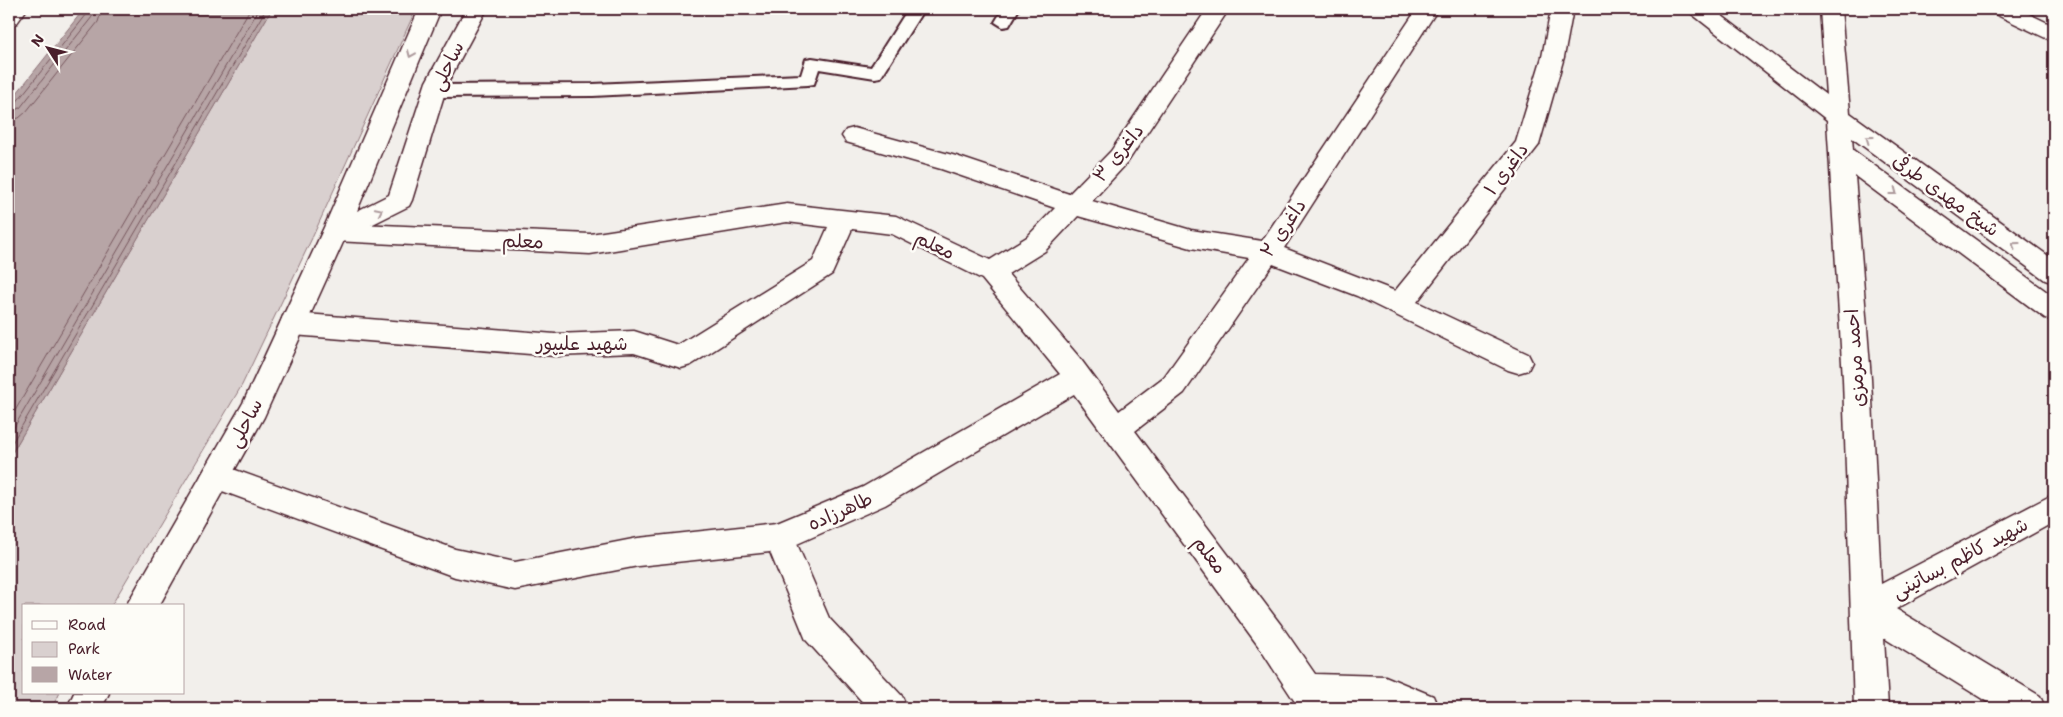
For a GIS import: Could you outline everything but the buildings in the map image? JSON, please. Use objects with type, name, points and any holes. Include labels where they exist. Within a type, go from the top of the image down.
[{"type":"street","points":[[9,18],[16,9]]},
{"type":"street","name":"ساحلی","points":[[143,604],[254,409],[335,232],[430,9]]},
{"type":"street","name":"ساحلی","points":[[335,232],[400,200],[434,91],[476,9]]},
{"type":"street","name":"داغری ۳","points":[[990,272],[1036,244],[1119,157],[1218,9]]},
{"type":"street","name":"داغری ۲","points":[[1116,429],[1174,385],[1268,252],[1428,9]]},
{"type":"street","name":"داغری ۱","points":[[1399,305],[1527,144],[1553,57],[1562,9]]},
{"type":"street","name":"شیخ مهدی طرفی","points":[[1700,9],[1839,117],[2054,273]]},
{"type":"street","name":"احمد مرمزی","points":[[1831,9],[1857,379],[1871,708]]},
{"type":"street","points":[[2003,9],[2054,36]]},
{"type":"street","points":[[854,136],[948,162],[1073,205],[1191,239],[1268,252],[1366,289],[1518,362]]},
{"type":"street","name":"شیخ مهدی طرفی","points":[[1841,153],[2054,311]]},
{"type":"street","name":"معلم","points":[[335,232],[590,244],[787,213],[896,225],[990,272],[1078,378],[1270,636],[1312,699]]},
{"type":"street","name":"شهید علیپور","points":[[293,324],[555,345],[634,342],[681,357],[823,268],[843,220]]},
{"type":"street","name":"طاهرزاده","points":[[216,476],[455,563],[515,576],[638,552],[779,537],[874,496],[1078,378]]},
{"type":"street","name":"شهید کاظم بساتینی","points":[[1866,609],[2054,507]]},
{"type":"street","points":[[779,537],[817,628],[890,708]]},
{"type":"street","points":[[1866,609],[2028,708]]},
{"type":"street","points":[[1312,699],[1385,692],[1421,708]]},
{"type":"street","points":[[84,708],[91,694]]},
{"type":"lane","points":[[434,91],[593,90],[808,80],[812,63],[876,73],[916,9]]},
{"type":"green space","points":[[272,9],[416,9],[313,236],[242,385],[112,604],[22,604],[22,694],[59,694],[51,708],[9,708],[9,458]]},
{"type":"water","points":[[84,9],[272,9],[9,458],[9,103]]}]
